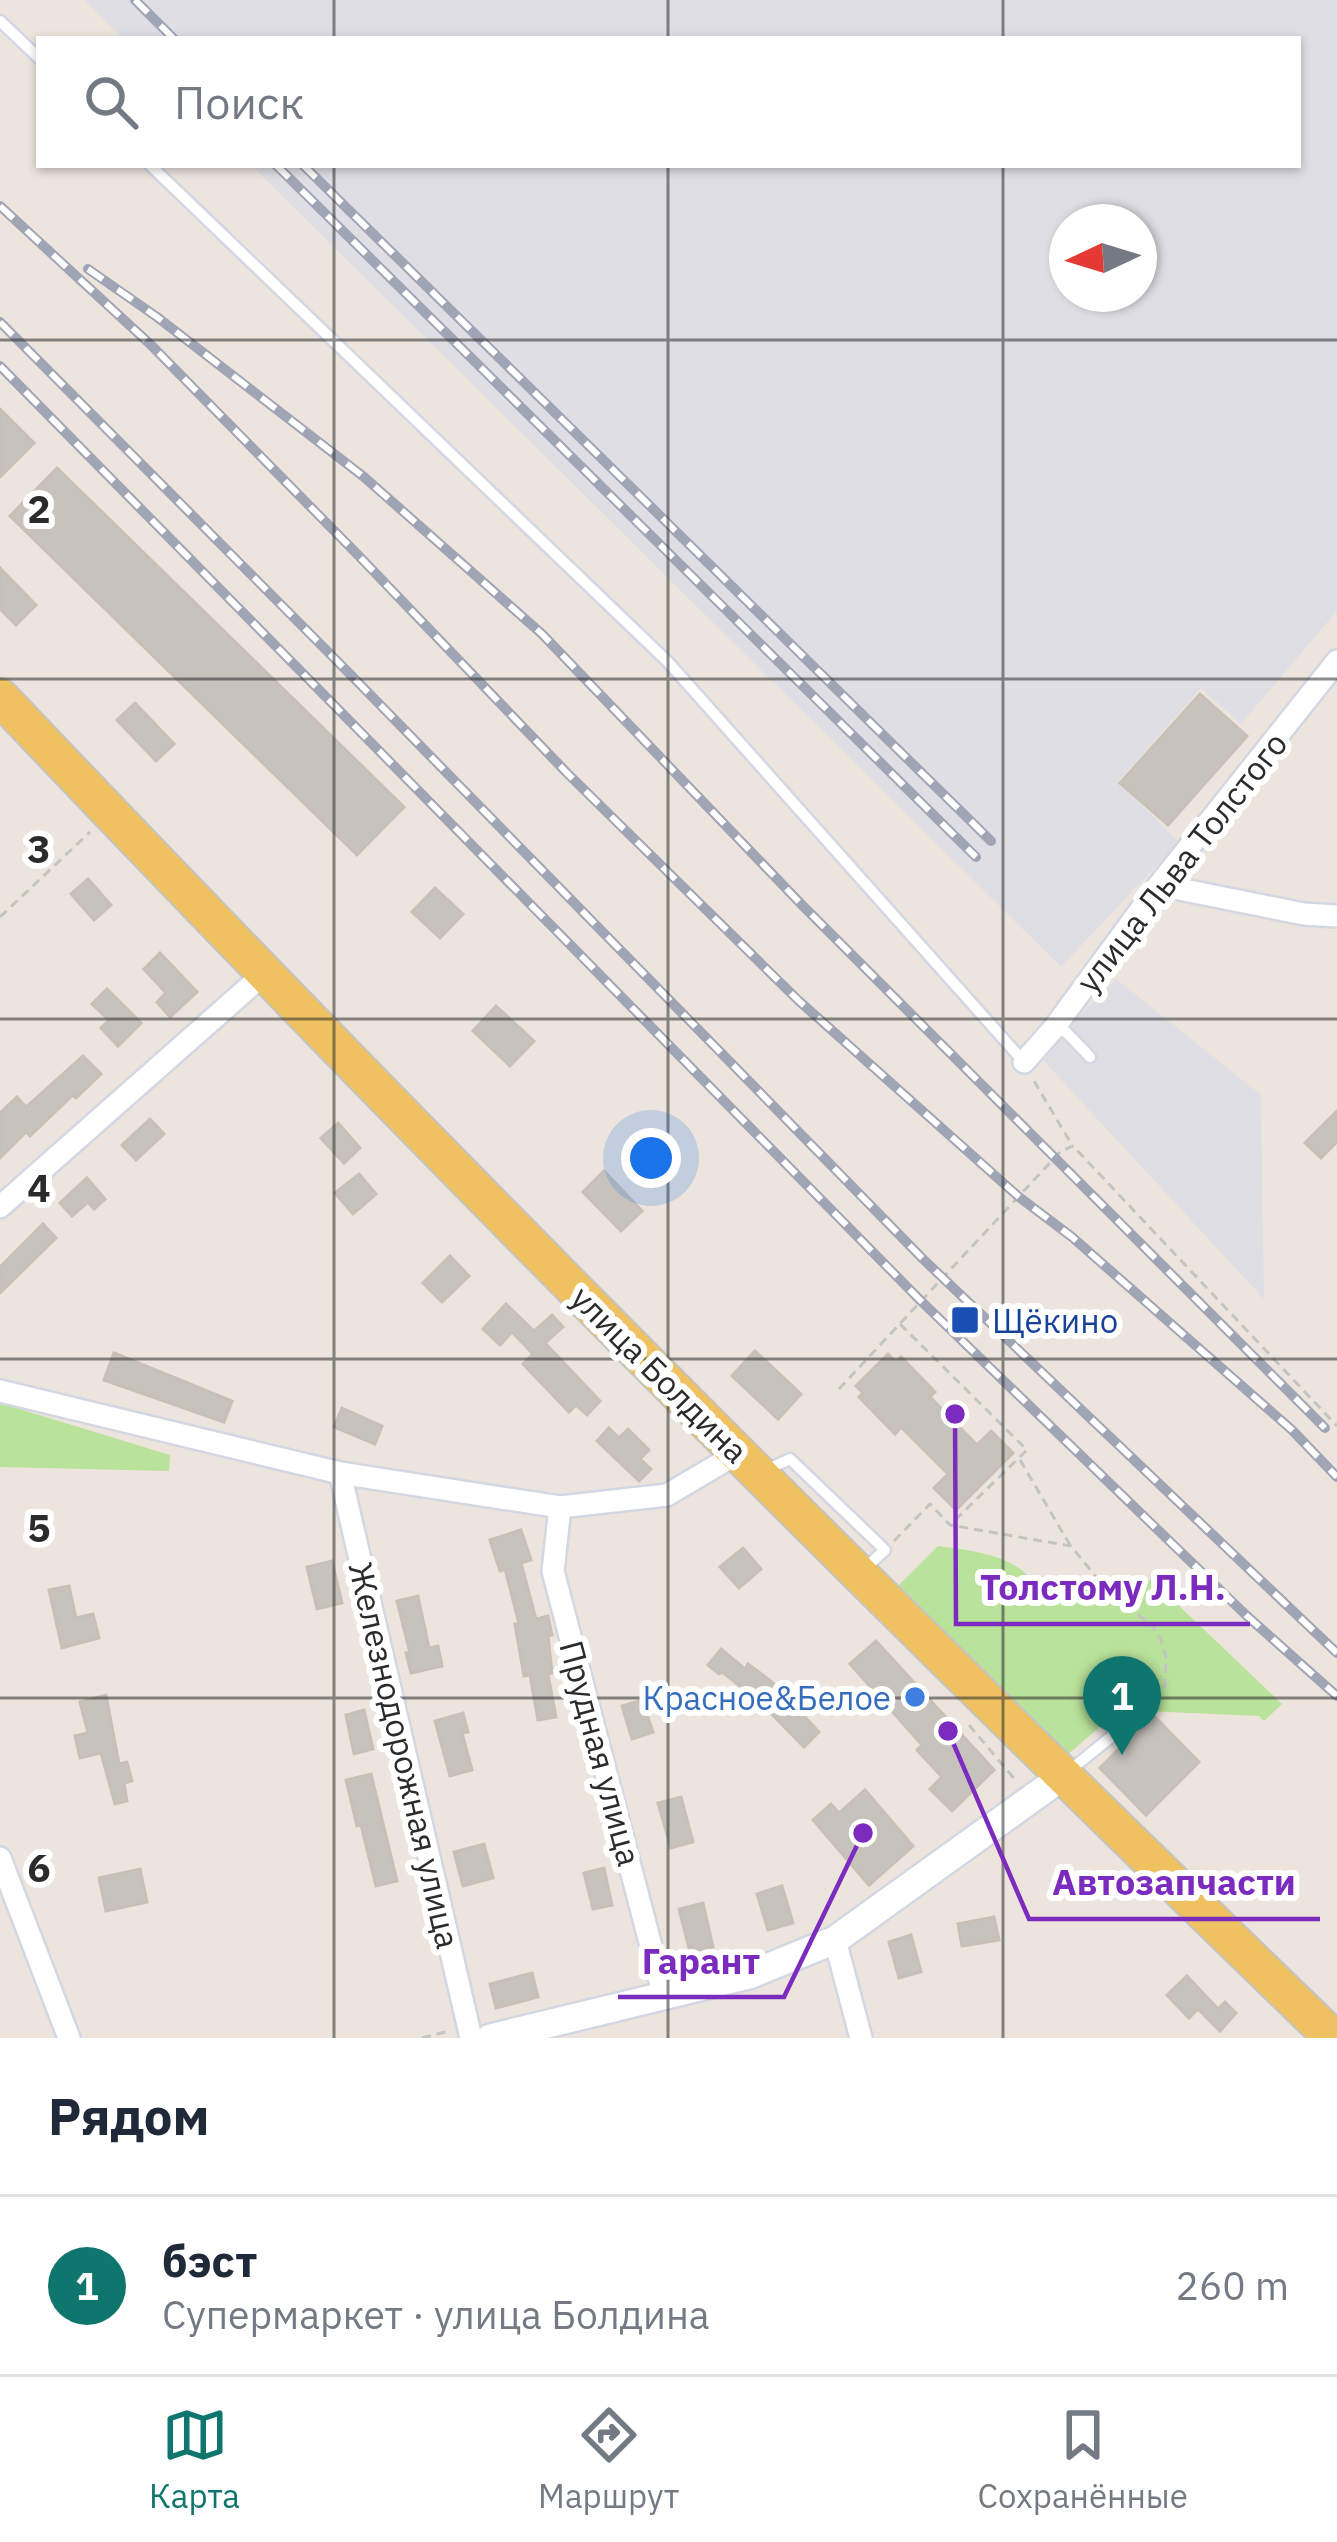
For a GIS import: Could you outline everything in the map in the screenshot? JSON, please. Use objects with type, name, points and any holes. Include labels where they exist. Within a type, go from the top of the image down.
[{"type":"main road","name":"улица Болдина","points":[[0,697],[749,1463],[873,1562],[1063,1776],[1333,2038]]},
{"type":"street","name":"улица Льва Толстого","points":[[1024,1062],[1337,661]]},
{"type":"street","points":[[1159,885],[1304,914],[1337,916]]},
{"type":"street","points":[[0,1208],[265,973]]},
{"type":"street","points":[[0,1391],[340,1473],[560,1507],[668,1495],[749,1463]]},
{"type":"street","name":"Железнодорожная улица","points":[[340,1473],[476,2034]]},
{"type":"street","name":"Прудная улица","points":[[560,1507],[553,1571],[664,1996]]},
{"type":"street","points":[[476,2034],[749,1975],[835,1940],[1063,1776]]},
{"type":"street","points":[[0,1858],[69,2038]]},
{"type":"street","points":[[835,1940],[861,2038]]},
{"type":"lane","points":[[0,21],[36,55]]},
{"type":"lane","points":[[153,168],[668,662],[1024,1062]]},
{"type":"lane","points":[[1054,1028],[1066,1032],[1090,1057]]},
{"type":"lane","points":[[1063,1776],[1131,1720]]},
{"type":"path","points":[[0,917],[110,813]]},
{"type":"path","points":[[1024,1062],[1073,1146],[1337,1426]]},
{"type":"path","points":[[839,1389],[1061,1151],[1073,1146]]},
{"type":"path","points":[[900,1324],[1027,1450],[950,1525]]},
{"type":"path","points":[[1019,1458],[1071,1546],[1113,1598],[1150,1623],[1161,1640],[1165,1686],[1131,1720]]},
{"type":"path","points":[[873,1562],[930,1504],[950,1525],[1071,1546]]},
{"type":"path","points":[[961,1714],[1021,1788]]},
{"type":"path","points":[[422,2038],[476,2034]]},
{"type":"shaded area","points":[[84,0],[1337,0],[1337,611],[1241,724],[1201,688],[1118,782],[1179,842],[1061,967],[254,168],[1301,168],[1301,36],[121,36]]},
{"type":"shaded area","points":[[1116,979],[1261,1095],[1264,1299],[1039,1056]]},
{"type":"green space","points":[[0,1403],[170,1455],[169,1471],[0,1467]]},
{"type":"green space","points":[[938,1546],[998,1558],[1028,1576],[1089,1576],[1127,1598],[1151,1579],[1282,1704],[1264,1721],[1259,1716],[1145,1711],[1120,1739],[1101,1726],[1059,1762],[888,1596]]},
{"type":"building","points":[[0,409],[34,443],[0,477]]},
{"type":"building","points":[[57,468],[404,807],[357,855],[10,516]]},
{"type":"building","points":[[0,568],[36,605],[16,625],[0,609]]},
{"type":"building","points":[[1200,694],[1247,736],[1168,825],[1120,783]]},
{"type":"building","points":[[135,703],[174,744],[156,761],[117,720]]},
{"type":"building","points":[[88,879],[111,905],[94,920],[71,894]]},
{"type":"building","points":[[435,888],[463,914],[440,938],[412,912]]},
{"type":"building","points":[[160,953],[197,992],[170,1017],[157,1002],[166,993],[144,969]]},
{"type":"building","points":[[107,989],[141,1023],[118,1046],[101,1028],[109,1020],[92,1004]]},
{"type":"building","points":[[496,1006],[534,1041],[510,1066],[473,1031]]},
{"type":"building","points":[[83,1056],[101,1074],[0,1158],[0,1113],[17,1097],[26,1107]]},
{"type":"building","points":[[1337,1111],[1337,1142],[1321,1158],[1305,1143]]},
{"type":"building","points":[[150,1119],[164,1134],[136,1160],[122,1145]]},
{"type":"building","points":[[338,1123],[360,1148],[344,1163],[321,1138]]},
{"type":"building","points":[[604,1171],[642,1211],[621,1231],[583,1192]]},
{"type":"building","points":[[359,1174],[376,1194],[353,1214],[335,1193]]},
{"type":"building","points":[[87,1178],[105,1199],[94,1209],[88,1202],[72,1216],[60,1203]]},
{"type":"building","points":[[43,1224],[56,1238],[0,1293],[0,1267]]},
{"type":"building","points":[[450,1256],[469,1276],[442,1302],[423,1283]]},
{"type":"building","points":[[506,1304],[534,1331],[552,1315],[563,1327],[545,1343],[600,1401],[587,1415],[576,1405],[569,1412],[523,1364],[533,1354],[512,1332],[500,1345],[483,1329]]},
{"type":"building","points":[[755,1351],[801,1394],[778,1419],[732,1376]]},
{"type":"building","points":[[114,1353],[232,1401],[224,1422],[104,1380]]},
{"type":"building","name":"Щёкино","points":[[888,1354],[896,1362],[901,1357],[935,1392],[930,1397],[977,1445],[991,1431],[1013,1453],[956,1510],[934,1488],[948,1474],[901,1427],[895,1434],[859,1397],[863,1393],[856,1386]]},
{"type":"building","points":[[342,1408],[382,1426],[375,1444],[334,1427]]},
{"type":"building","points":[[609,1428],[619,1438],[628,1429],[649,1450],[640,1459],[651,1469],[639,1481],[597,1441]]},
{"type":"building","points":[[521,1530],[531,1560],[521,1563],[536,1619],[548,1616],[552,1635],[548,1636],[552,1673],[548,1674],[556,1717],[538,1720],[530,1675],[524,1676],[515,1624],[519,1624],[505,1569],[500,1571],[490,1540]]},
{"type":"building","points":[[743,1548],[761,1569],[739,1588],[720,1567]]},
{"type":"building","points":[[332,1561],[342,1603],[317,1609],[307,1567]]},
{"type":"building","points":[[69,1586],[76,1618],[93,1614],[99,1638],[62,1648],[49,1590]]},
{"type":"building","points":[[418,1596],[429,1648],[438,1646],[442,1666],[411,1673],[397,1601]]},
{"type":"building","points":[[876,1641],[994,1770],[952,1811],[930,1789],[942,1777],[917,1750],[922,1745],[850,1664]]},
{"type":"building","points":[[721,1649],[745,1669],[748,1664],[772,1682],[819,1732],[804,1747],[759,1701],[708,1665]]},
{"type":"building","points":[[106,1695],[119,1764],[127,1762],[132,1781],[124,1783],[127,1801],[115,1804],[101,1753],[80,1758],[75,1736],[88,1733],[80,1702]]},
{"type":"building","points":[[642,1700],[653,1732],[632,1739],[622,1706]]},
{"type":"building","points":[[364,1710],[373,1749],[354,1754],[346,1715]]},
{"type":"building","points":[[463,1713],[468,1732],[462,1733],[472,1770],[450,1776],[435,1721]]},
{"type":"building","points":[[1153,1715],[1199,1762],[1146,1815],[1100,1768]]},
{"type":"building","points":[[371,1774],[397,1881],[376,1886],[346,1780]]},
{"type":"building","points":[[865,1790],[913,1846],[869,1885],[813,1820],[831,1804],[839,1813]]},
{"type":"building","points":[[681,1797],[693,1842],[671,1848],[658,1803]]},
{"type":"building","points":[[484,1844],[493,1878],[463,1886],[454,1852]]},
{"type":"building","points":[[604,1868],[612,1905],[593,1909],[584,1873]]},
{"type":"building","points":[[140,1869],[147,1902],[106,1911],[99,1878]]},
{"type":"building","points":[[782,1886],[793,1923],[768,1930],[757,1894]]},
{"type":"building","points":[[703,1903],[713,1947],[690,1952],[679,1909]]},
{"type":"building","points":[[994,1917],[999,1940],[962,1946],[958,1924]]},
{"type":"building","points":[[911,1935],[921,1972],[899,1978],[889,1942]]},
{"type":"building","points":[[532,1973],[538,1997],[496,2008],[490,1984]]},
{"type":"building","points":[[1187,1976],[1218,2009],[1225,2002],[1236,2013],[1220,2031],[1198,2009],[1189,2018],[1167,1995]]},
{"type":"railway","points":[[135,0],[171,36]]},
{"type":"railway","points":[[279,168],[976,857]]},
{"type":"railway","points":[[306,168],[991,841]]},
{"type":"railway","points":[[0,206],[150,344],[567,773],[799,1001],[1292,1430],[1337,1477]]},
{"type":"railway","points":[[88,269],[364,477],[542,634],[801,904],[1325,1428]]},
{"type":"railway","points":[[0,322],[924,1260],[1337,1653]]},
{"type":"railway","points":[[0,366],[921,1301],[1247,1616],[1337,1696]]},
{"type":"place","name":"Щёкино","points":[[965,1320]]},
{"type":"place","name":"Толстому Л.Н.","points":[[955,1414]]},
{"type":"place","name":"Красное&Белое","points":[[915,1697]]},
{"type":"place","name":"Автозапчасти","points":[[948,1731]]},
{"type":"place","name":"бэст","points":[[1122,1755]]},
{"type":"place","name":"Гарант","points":[[863,1833]]}]
